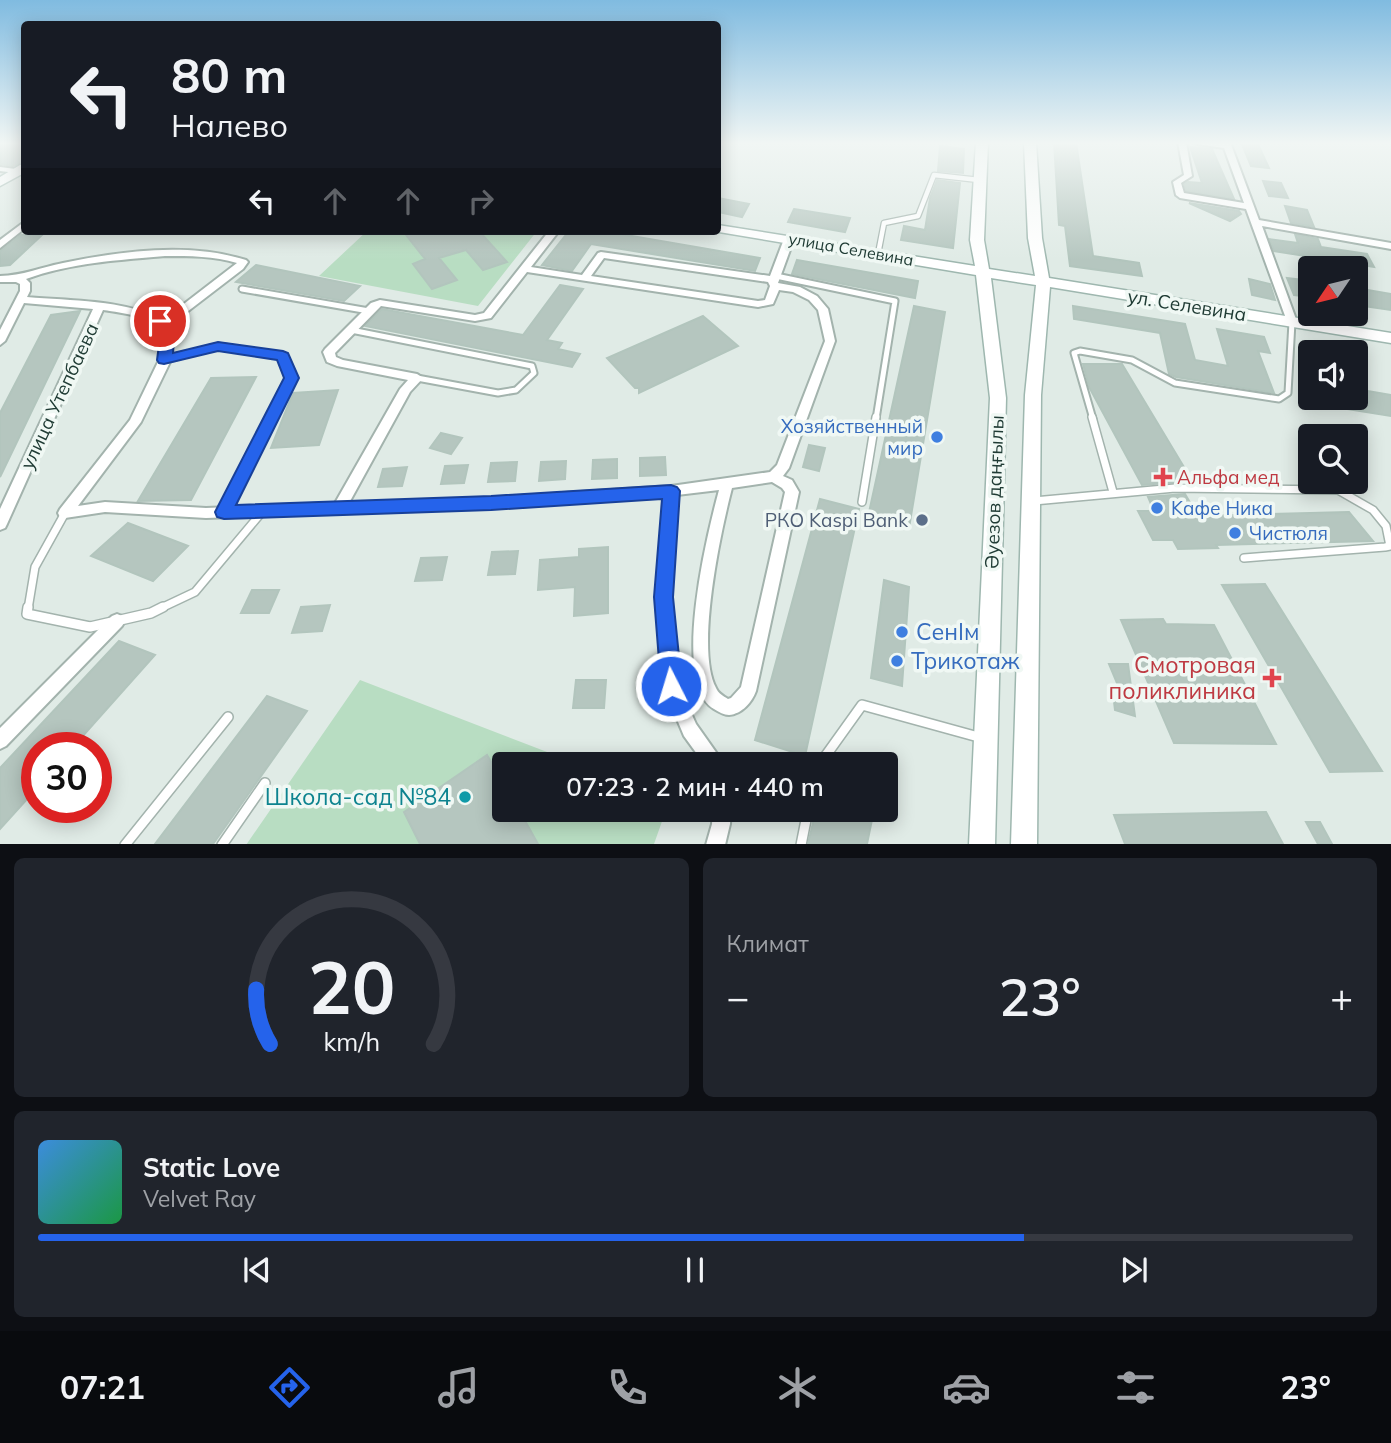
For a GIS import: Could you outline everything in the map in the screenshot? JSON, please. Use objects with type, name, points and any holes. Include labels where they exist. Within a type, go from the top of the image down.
[{"type":"main road","name":"Әуезов даңғылы","points":[[980,181],[976,240],[983,273],[998,398],[982,844]]},
{"type":"main road","name":"Әуезов даңғылы","points":[[1024,844],[1032,395],[1043,282],[1035,238],[1032,181]]},
{"type":"main road","name":"улица Селевина","points":[[721,229],[983,273]]},
{"type":"main road","name":"ул. Селевина","points":[[983,273],[1391,338]]},
{"type":"street","points":[[1178,181],[1180,195],[1250,207]]},
{"type":"street","points":[[1241,181],[1258,223],[1292,323]]},
{"type":"street","points":[[1258,223],[1391,246]]},
{"type":"street","points":[[0,245],[21,228]]},
{"type":"street","points":[[417,378],[331,359],[329,352],[375,304],[384,303],[475,318],[487,316],[551,235]]},
{"type":"street","points":[[524,269],[758,304],[769,302],[789,239]]},
{"type":"street","points":[[0,279],[18,279],[32,272],[105,259],[191,253],[223,254],[243,262],[164,324]]},
{"type":"street","points":[[65,513],[105,507],[224,512],[491,503],[671,491],[774,477],[783,468],[830,341],[822,309],[814,298],[775,281],[601,255],[584,279]]},
{"type":"street","points":[[0,341],[23,300],[25,283],[18,279]]},
{"type":"street","points":[[23,300],[100,306],[150,317],[168,329],[164,360],[135,422],[65,513]]},
{"type":"street","name":"улица Утепбаева","points":[[0,524],[100,306]]},
{"type":"street","points":[[340,507],[406,389],[417,378]]},
{"type":"street","points":[[727,483],[716,525],[700,660],[710,695],[719,704],[727,707],[736,705],[748,691],[792,492],[787,485],[774,477]]},
{"type":"street","points":[[671,491],[663,597],[671,686],[690,730],[706,752]]},
{"type":"street","points":[[0,740],[117,621]]},
{"type":"street","points":[[715,844],[722,822]]},
{"type":"lane","points":[[878,254],[884,223],[918,216],[930,181]]},
{"type":"lane","points":[[775,281],[895,301],[862,502]]},
{"type":"lane","points":[[242,289],[369,311]]},
{"type":"lane","points":[[1113,492],[1074,353],[1080,351],[1132,360],[1175,383],[1279,399],[1288,393],[1292,323]]},
{"type":"lane","points":[[351,330],[532,366],[534,373],[516,390],[498,393],[417,378]]},
{"type":"lane","points":[[164,360],[218,346],[283,356],[290,371],[291,378],[224,512]]},
{"type":"lane","points":[[1032,501],[1175,488],[1338,491],[1352,495],[1373,508],[1391,540],[1390,546],[1385,547],[1244,558]]},
{"type":"lane","points":[[65,513],[35,567],[27,614],[90,627],[151,613],[195,592],[263,510]]},
{"type":"lane","points":[[829,752],[862,705],[986,739]]},
{"type":"lane","points":[[126,844],[228,717]]},
{"type":"lane","points":[[223,844],[265,783]]},
{"type":"lane","points":[[801,844],[806,822]]},
{"type":"green space","points":[[363,235],[534,235],[478,306],[319,276]]},
{"type":"green space","points":[[360,680],[547,752],[492,752],[492,822],[662,822],[654,844],[247,844]]},
{"type":"building","points":[[936,181],[960,183],[953,248],[901,240],[904,226],[925,230],[930,198]]},
{"type":"building","points":[[1056,181],[1082,181],[1093,256],[1139,263],[1142,276],[1070,266],[1065,226],[1059,225]]},
{"type":"building","points":[[1226,181],[1234,199],[1186,191],[1184,184]]},
{"type":"building","points":[[1263,181],[1281,183],[1288,198],[1269,196]]},
{"type":"building","points":[[721,199],[749,204],[742,217],[721,213]]},
{"type":"building","points":[[1189,203],[1239,211],[1241,214],[1230,221]]},
{"type":"building","points":[[1285,206],[1307,210],[1314,227],[1291,223]]},
{"type":"building","points":[[794,209],[850,218],[845,232],[788,222]]},
{"type":"building","points":[[1295,234],[1318,239],[1321,247],[1367,254],[1374,267],[1368,266],[1368,256],[1305,256],[1274,251],[1269,239],[1298,243]]},
{"type":"building","points":[[21,235],[42,235],[10,265],[0,266],[0,251]]},
{"type":"building","points":[[406,235],[483,235],[507,262],[483,270],[466,250],[439,258],[457,280],[432,289],[413,264],[425,259]]},
{"type":"building","points":[[566,235],[626,235],[760,258],[755,271],[591,244],[572,271],[542,265]]},
{"type":"building","points":[[797,260],[918,281],[915,298],[792,274]]},
{"type":"building","points":[[256,265],[360,286],[344,301],[236,282]]},
{"type":"building","points":[[1287,278],[1298,279],[1298,295],[1294,295]]},
{"type":"building","points":[[1249,279],[1270,284],[1275,300],[1252,295]]},
{"type":"building","points":[[560,285],[583,289],[547,340],[562,343],[558,349],[580,354],[572,367],[365,326],[382,309],[523,335]]},
{"type":"building","points":[[1368,290],[1391,294],[1391,310],[1368,307]]},
{"type":"building","points":[[914,306],[945,312],[909,528],[868,517]]},
{"type":"building","points":[[1073,306],[1185,324],[1195,360],[1228,366],[1217,329],[1264,337],[1270,353],[1258,351],[1274,393],[1169,374],[1160,333],[1074,319]]},
{"type":"building","points":[[80,311],[0,477],[0,413],[51,315]]},
{"type":"building","points":[[703,316],[738,346],[639,393],[639,388],[635,388],[607,358]]},
{"type":"building","points":[[1083,364],[1122,364],[1190,477],[1175,478],[1178,482],[1142,485],[1089,387]]},
{"type":"building","points":[[256,377],[191,500],[138,501],[211,378]]},
{"type":"building","points":[[338,390],[319,445],[271,448],[293,393]]},
{"type":"building","points":[[1368,391],[1391,395],[1391,416],[1354,410],[1368,410]]},
{"type":"building","points":[[441,433],[462,438],[451,454],[430,448]]},
{"type":"building","points":[[809,445],[825,448],[819,471],[803,467]]},
{"type":"building","points":[[665,457],[666,475],[640,476],[640,458]]},
{"type":"building","points":[[617,459],[617,478],[592,479],[593,460]]},
{"type":"building","points":[[566,461],[565,479],[539,481],[541,462]]},
{"type":"building","points":[[517,462],[515,481],[488,482],[491,463]]},
{"type":"building","points":[[468,465],[464,483],[441,484],[445,466]]},
{"type":"building","points":[[407,467],[402,486],[378,487],[383,469]]},
{"type":"building","points":[[1185,494],[1198,516],[1349,512],[1373,541],[1216,545],[1218,548],[1178,549],[1173,540],[1153,540],[1138,511],[1154,511],[1148,497]]},
{"type":"building","points":[[820,499],[859,509],[806,752],[792,752],[755,740]]},
{"type":"building","points":[[128,523],[188,546],[153,581],[91,556]]},
{"type":"building","points":[[608,547],[608,613],[574,616],[575,587],[538,590],[540,560],[579,557],[579,549]]},
{"type":"building","points":[[518,551],[515,574],[488,575],[492,552]]},
{"type":"building","points":[[447,557],[442,580],[415,581],[421,558]]},
{"type":"building","points":[[884,580],[909,587],[902,686],[871,678]]},
{"type":"building","points":[[1265,584],[1382,771],[1330,772],[1222,585]]},
{"type":"building","points":[[252,590],[279,590],[269,613],[241,613]]},
{"type":"building","points":[[330,605],[322,631],[292,633],[301,607]]},
{"type":"building","points":[[1163,619],[1166,624],[1214,625],[1276,744],[1174,743],[1121,620]]},
{"type":"building","points":[[119,641],[155,655],[86,732],[34,732]]},
{"type":"building","points":[[1109,664],[1128,664],[1135,716],[1115,710],[1113,693],[1122,695]]},
{"type":"building","points":[[576,680],[606,680],[604,708],[573,708]]},
{"type":"building","points":[[267,696],[307,711],[213,844],[155,844]]},
{"type":"building","points":[[21,746],[21,806],[0,829],[0,768]]},
{"type":"building","name":"Школа-сад №84","points":[[487,755],[492,764],[492,822],[526,822],[538,844],[420,844],[404,812]]},
{"type":"building","points":[[1266,812],[1283,844],[1125,844],[1114,815]]},
{"type":"building","points":[[813,822],[872,822],[867,844],[808,844]]},
{"type":"building","points":[[1306,822],[1320,822],[1332,844],[1318,844]]},
{"type":"place","name":"Хозяйственный мир","points":[[937,437]]},
{"type":"place","name":"Альфа мед","points":[[1163,477]]},
{"type":"place","name":"Kaфе Ника","points":[[1157,508]]},
{"type":"place","name":"РКО Kaspi Bank","points":[[922,520]]},
{"type":"place","name":"Чистюля","points":[[1235,533]]},
{"type":"place","name":"СенIм","points":[[902,632]]},
{"type":"place","name":"Трикотаж","points":[[897,661]]},
{"type":"place","name":"Смотровая поликлиника","points":[[1272,678]]},
{"type":"place","name":"Школа-сад №84","points":[[465,797]]},
{"type":"route","points":[[160,321],[168,329],[164,360],[218,346],[283,356],[290,371],[291,378],[224,512],[491,503],[671,491],[663,597],[671,686]]}]
